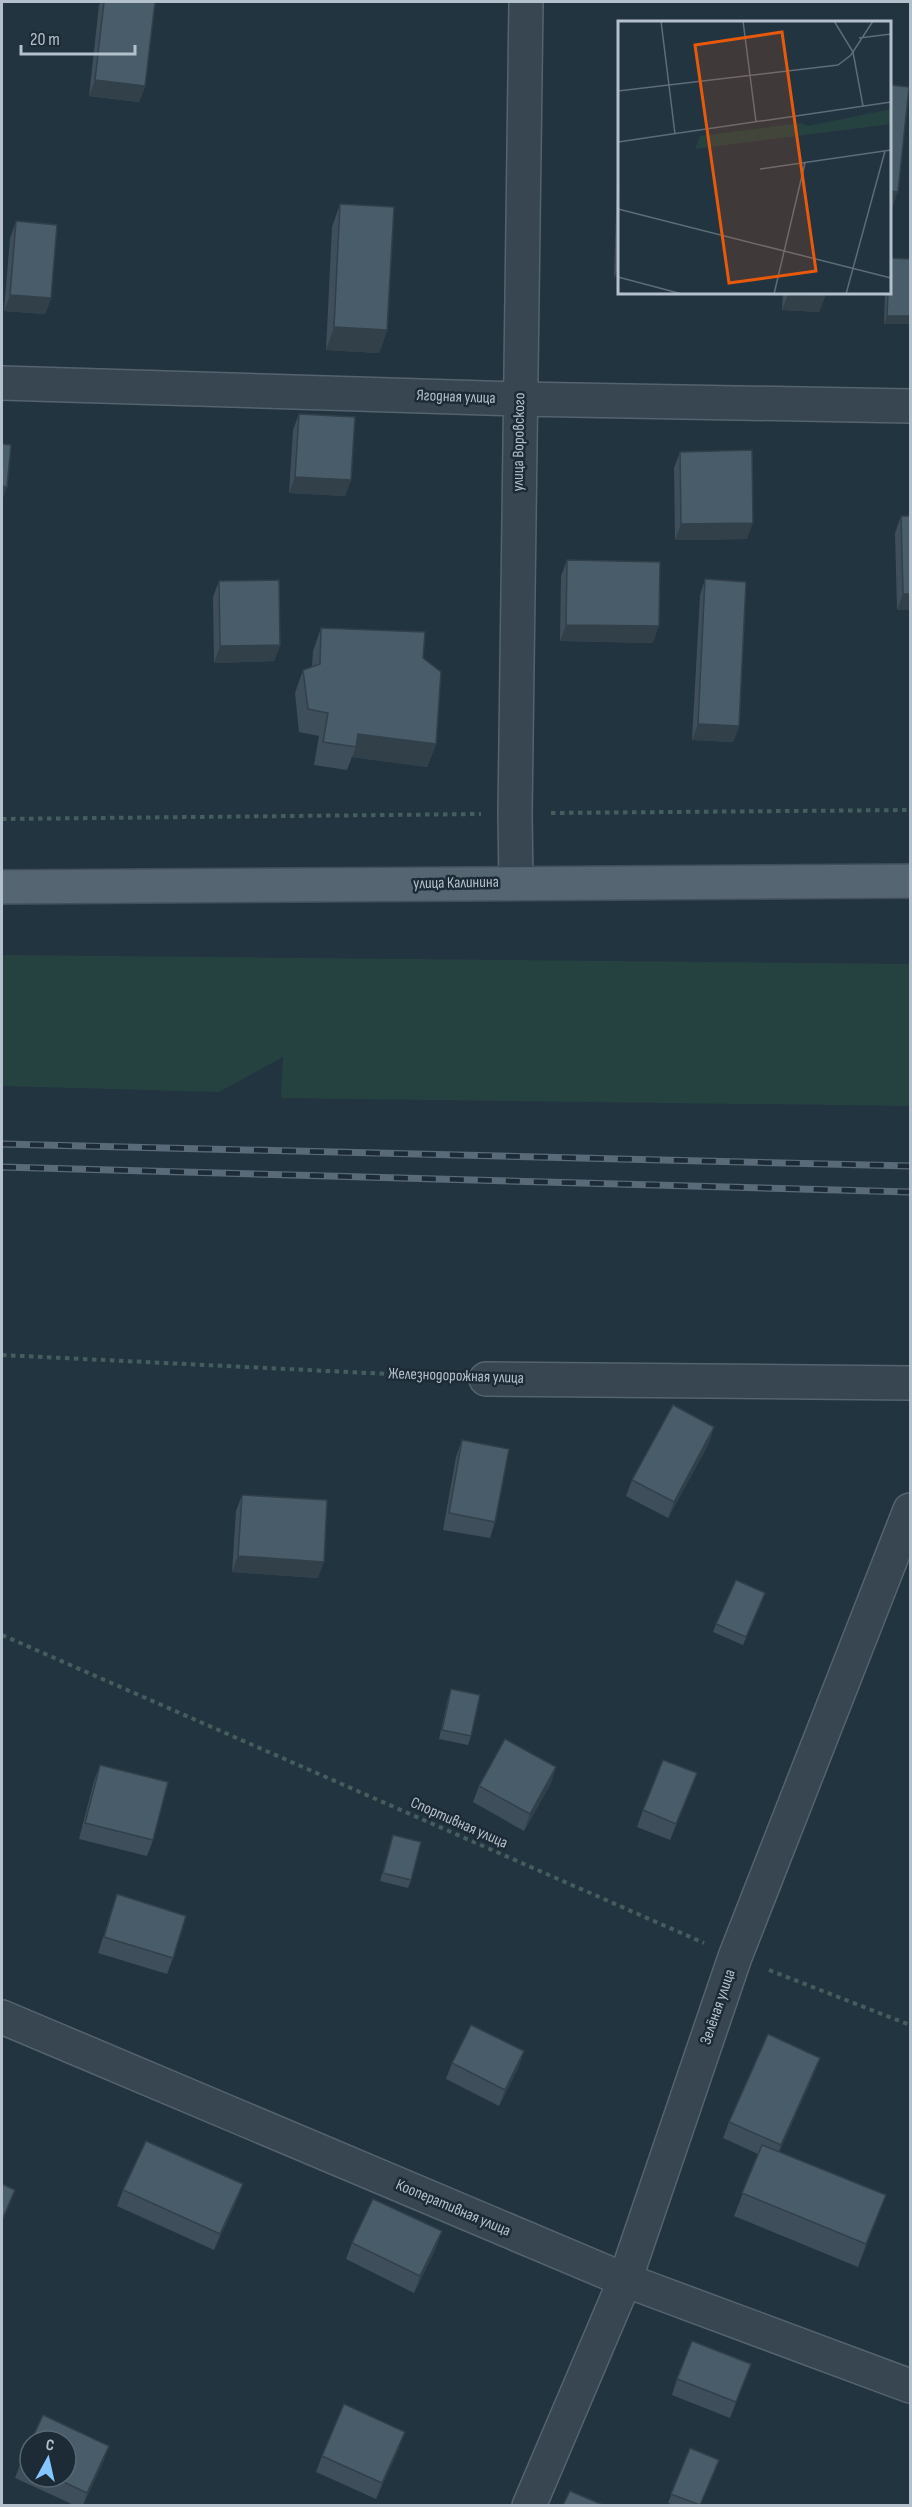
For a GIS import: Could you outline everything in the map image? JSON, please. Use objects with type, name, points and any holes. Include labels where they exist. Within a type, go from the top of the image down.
[{"type":"main road","name":"улица Калинина","points":[[2,887],[910,881]]},
{"type":"street","name":"улица Воровского","points":[[516,882],[519,399],[526,2]]},
{"type":"street","name":"Ягодная улица","points":[[2,383],[519,399],[910,406]]},
{"type":"street","name":"Железнодорожная улица","points":[[486,1378],[910,1383]]},
{"type":"street","name":"Зелёная улица","points":[[529,2505],[625,2280],[735,1957],[910,1510]]},
{"type":"street","name":"Кооперативная улица","points":[[2,2017],[625,2280],[910,2386]]},
{"type":"path","points":[[2,819],[910,810]]},
{"type":"path","name":"Железнодорожная улица","points":[[2,1355],[486,1378]]},
{"type":"path","name":"Спортивная улица","points":[[2,1635],[735,1957],[910,2025]]},
{"type":"green space","points":[[2,955],[910,964],[910,1106],[281,1098],[283,1057],[219,1092],[2,1086]]},
{"type":"building","points":[[104,2],[155,2],[145,86],[95,80]]},
{"type":"building","points":[[891,85],[909,87],[898,192],[891,191]]},
{"type":"building","points":[[340,204],[394,207],[387,330],[334,327]]},
{"type":"building","points":[[16,221],[57,225],[51,298],[10,295]]},
{"type":"building","points":[[891,258],[910,259],[910,316],[887,316],[888,294],[891,294]]},
{"type":"building","points":[[788,294],[825,294],[825,296]]},
{"type":"building","points":[[299,414],[355,417],[351,480],[295,477]]},
{"type":"building","points":[[2,444],[11,445],[7,487],[2,486]]},
{"type":"building","points":[[752,450],[753,523],[681,524],[680,452]]},
{"type":"building","points":[[901,516],[910,516],[910,594],[903,594]]},
{"type":"building","points":[[567,560],[660,562],[659,626],[566,625]]},
{"type":"building","points":[[705,579],[746,582],[739,726],[698,724]]},
{"type":"building","points":[[279,580],[280,645],[220,646],[219,581]]},
{"type":"building","points":[[321,628],[425,632],[423,658],[441,672],[436,744],[358,734],[356,747],[323,742],[328,713],[308,709],[303,670],[320,664]]},
{"type":"building","points":[[673,1405],[714,1427],[674,1502],[632,1480]]},
{"type":"building","points":[[462,1440],[509,1449],[495,1522],[449,1513]]},
{"type":"building","points":[[242,1495],[327,1500],[324,1562],[238,1556]]},
{"type":"building","points":[[736,1580],[765,1593],[746,1637],[716,1624]]},
{"type":"building","points":[[451,1689],[480,1695],[471,1736],[442,1730]]},
{"type":"building","points":[[505,1739],[556,1767],[530,1814],[479,1786]]},
{"type":"building","points":[[663,1760],[697,1773],[676,1824],[643,1810]]},
{"type":"building","points":[[100,1765],[168,1782],[153,1840],[85,1823]]},
{"type":"building","points":[[393,1835],[421,1842],[411,1880],[383,1873]]},
{"type":"building","points":[[117,1894],[186,1916],[173,1958],[104,1937]]},
{"type":"building","points":[[471,2025],[524,2051],[505,2090],[452,2063]]},
{"type":"building","points":[[768,2034],[820,2058],[781,2145],[729,2122]]},
{"type":"building","points":[[146,2141],[243,2184],[220,2234],[123,2190]]},
{"type":"building","points":[[762,2145],[886,2195],[866,2244],[742,2193]]},
{"type":"building","points":[[2,2184],[15,2190],[2,2220]]},
{"type":"building","points":[[373,2199],[442,2231],[420,2276],[352,2243]]},
{"type":"building","points":[[692,2341],[751,2364],[736,2402],[677,2379]]},
{"type":"building","points":[[344,2404],[405,2432],[382,2483],[322,2456]]},
{"type":"building","points":[[43,2415],[73,2429],[37,2429]]},
{"type":"building","points":[[78,2431],[109,2446],[87,2493],[78,2489]]},
{"type":"building","points":[[690,2448],[719,2460],[700,2505],[671,2494]]},
{"type":"building","points":[[570,2491],[603,2505],[563,2505]]},
{"type":"railway","points":[[2,1144],[910,1166]]},
{"type":"railway","points":[[2,1167],[910,1192]]}]
